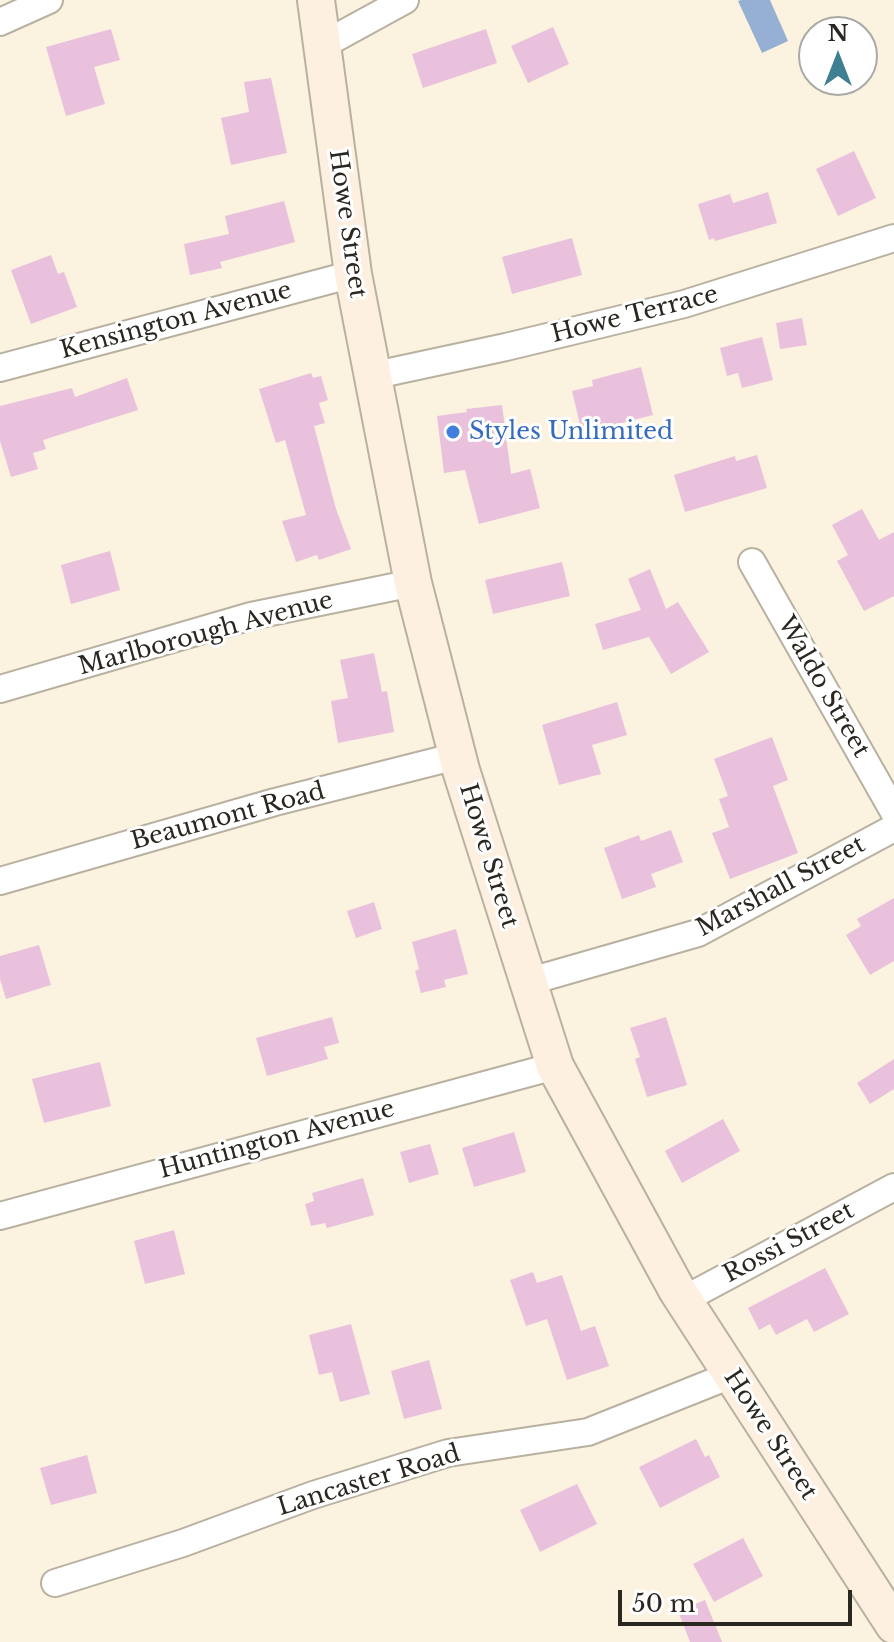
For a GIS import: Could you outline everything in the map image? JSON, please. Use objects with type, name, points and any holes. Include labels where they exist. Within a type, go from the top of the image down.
[{"type":"main road","name":"Howe Street","points":[[316,0],[353,274],[413,583],[457,756],[555,1066],[683,1300],[894,1625]]},
{"type":"street","points":[[0,22],[49,0]]},
{"type":"street","points":[[321,46],[405,0]]},
{"type":"street","name":"Howe Terrace","points":[[371,376],[684,304],[894,238]]},
{"type":"street","name":"Kensington Avenue","points":[[0,368],[353,274]]},
{"type":"street","name":"Waldo Street","points":[[752,562],[894,812]]},
{"type":"street","name":"Marlborough Avenue","points":[[0,689],[251,616],[413,583]]},
{"type":"street","name":"Beaumont Road","points":[[0,881],[275,802],[457,756]]},
{"type":"street","name":"Marshall Street","points":[[527,982],[698,933],[894,828]]},
{"type":"street","name":"Huntington Avenue","points":[[0,1216],[555,1066]]},
{"type":"street","name":"Rossi Street","points":[[683,1300],[894,1187]]},
{"type":"street","name":"Lancaster Road","points":[[55,1583],[183,1543],[313,1495],[448,1453],[588,1432],[731,1375]]},
{"type":"water","points":[[770,0],[788,41],[762,53],[738,1]]},
{"type":"building","points":[[553,27],[569,64],[528,83],[511,46]]},
{"type":"building","points":[[111,29],[120,60],[94,67],[105,104],[66,116],[46,47]]},
{"type":"building","points":[[486,29],[497,63],[423,88],[412,54]]},
{"type":"building","points":[[271,78],[287,153],[231,165],[221,118],[249,112],[244,82]]},
{"type":"building","points":[[854,151],[876,198],[838,216],[816,169]]},
{"type":"building","points":[[768,192],[777,223],[715,241],[714,238],[709,240],[698,204],[730,194],[733,203]]},
{"type":"building","points":[[284,201],[295,242],[220,262],[222,268],[190,275],[184,244],[229,234],[225,216]]},
{"type":"building","points":[[572,238],[582,275],[512,294],[502,257]]},
{"type":"building","points":[[51,255],[58,274],[64,272],[77,307],[31,324],[11,270]]},
{"type":"building","points":[[802,318],[807,345],[780,349],[776,323]]},
{"type":"building","points":[[762,337],[773,380],[742,388],[738,373],[727,376],[720,348]]},
{"type":"building","points":[[641,367],[653,415],[582,433],[572,391],[593,386],[592,380]]},
{"type":"building","points":[[311,373],[313,378],[321,376],[328,400],[319,403],[325,423],[314,426],[336,509],[351,549],[319,560],[317,555],[296,562],[282,521],[306,515],[285,440],[276,443],[259,389]]},
{"type":"building","points":[[127,378],[138,410],[43,440],[46,449],[33,453],[38,469],[11,477],[0,441],[0,406],[72,388],[75,397]]},
{"type":"building","points":[[502,405],[511,474],[530,469],[540,508],[479,524],[465,470],[444,473],[437,416]]},
{"type":"building","points":[[757,455],[767,488],[685,512],[674,475],[735,456],[736,461]]},
{"type":"building","points":[[862,509],[879,540],[894,532],[894,596],[864,611],[837,561],[848,555],[832,525]]},
{"type":"building","points":[[110,551],[120,590],[71,604],[61,565]]},
{"type":"building","points":[[562,562],[570,596],[493,614],[485,580]]},
{"type":"building","points":[[650,569],[666,609],[678,602],[709,652],[671,674],[649,637],[603,650],[595,624],[641,610],[628,579]]},
{"type":"building","points":[[374,653],[382,692],[387,691],[394,732],[338,743],[331,701],[348,698],[340,660]]},
{"type":"building","points":[[617,702],[627,735],[592,745],[601,774],[559,785],[542,725]]},
{"type":"building","points":[[772,737],[788,780],[773,786],[798,853],[730,879],[712,833],[729,827],[719,799],[728,796],[714,759]]},
{"type":"building","points":[[671,830],[683,862],[651,874],[656,887],[622,899],[604,848],[639,835],[641,841]]},
{"type":"building","points":[[894,898],[894,961],[870,975],[846,935],[861,926],[857,919]]},
{"type":"building","points":[[374,902],[382,929],[356,938],[347,911]]},
{"type":"building","points":[[456,929],[468,974],[444,980],[446,987],[421,993],[412,942]]},
{"type":"building","points":[[39,945],[51,985],[6,999],[0,979],[0,956]]},
{"type":"building","points":[[332,1017],[339,1043],[324,1047],[328,1059],[267,1076],[256,1038]]},
{"type":"building","points":[[666,1017],[687,1085],[647,1097],[635,1059],[640,1057],[630,1028]]},
{"type":"building","points":[[894,1059],[894,1089],[870,1104],[857,1083]]},
{"type":"building","points":[[100,1062],[111,1106],[44,1123],[32,1079]]},
{"type":"building","points":[[723,1119],[740,1151],[682,1183],[665,1151]]},
{"type":"building","points":[[514,1132],[526,1172],[474,1187],[462,1148]]},
{"type":"building","points":[[430,1144],[439,1174],[409,1183],[400,1152]]},
{"type":"building","points":[[363,1178],[374,1215],[327,1228],[325,1223],[311,1226],[305,1204],[314,1201],[312,1193]]},
{"type":"building","points":[[174,1230],[185,1274],[145,1284],[134,1241]]},
{"type":"building","points":[[825,1268],[849,1314],[814,1332],[807,1319],[776,1335],[770,1324],[759,1330],[748,1308]]},
{"type":"building","points":[[533,1272],[537,1283],[562,1275],[581,1331],[595,1326],[609,1366],[567,1380],[547,1319],[526,1326],[510,1280]]},
{"type":"building","points":[[351,1324],[370,1394],[340,1402],[332,1372],[319,1375],[309,1335]]},
{"type":"building","points":[[429,1360],[442,1409],[404,1419],[391,1371]]},
{"type":"building","points":[[696,1439],[705,1457],[709,1455],[720,1477],[660,1508],[639,1467]]},
{"type":"building","points":[[87,1455],[97,1493],[51,1505],[40,1468]]},
{"type":"building","points":[[577,1484],[597,1524],[540,1552],[520,1510]]},
{"type":"building","points":[[743,1538],[763,1576],[714,1602],[693,1564]]},
{"type":"building","points":[[705,1600],[722,1642],[690,1642],[678,1611]]},
{"type":"place","name":"Styles Unlimited","points":[[453,432]]}]
